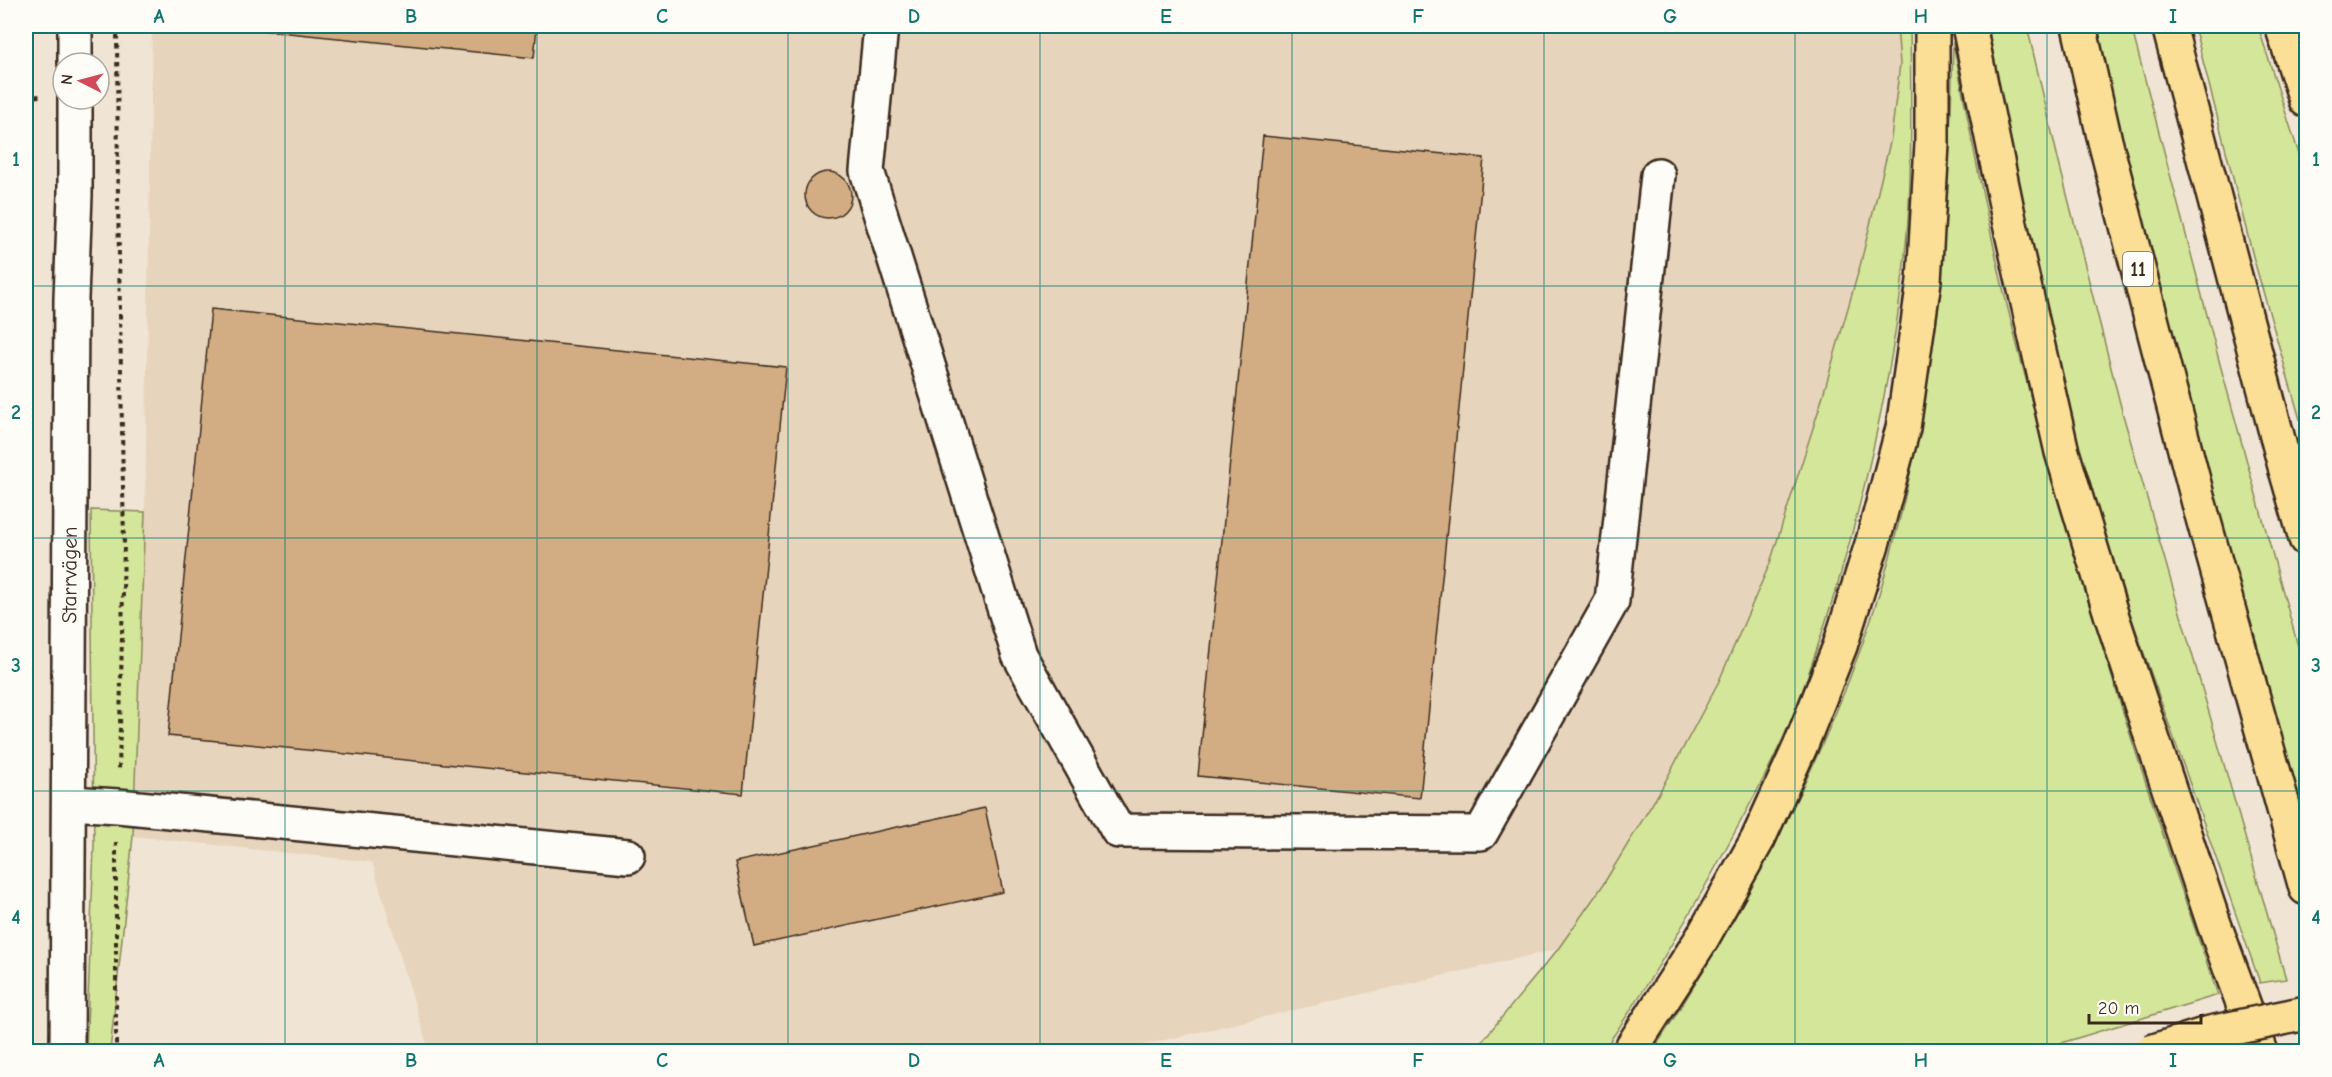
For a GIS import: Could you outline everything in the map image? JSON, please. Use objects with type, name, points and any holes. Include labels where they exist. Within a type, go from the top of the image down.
[{"type":"main road","points":[[1629,1052],[1701,940],[1758,839],[1800,747],[1840,646],[1874,541],[1903,429],[1923,281],[1932,144],[1932,26]]},
{"type":"main road","points":[[1969,26],[2010,224],[2062,452],[2111,614],[2214,924],[2261,1052]]},
{"type":"main road","name":"11","points":[[2079,26],[2105,141],[2201,511],[2307,888]]},
{"type":"main road","points":[[2169,26],[2286,470],[2307,539]]},
{"type":"main road","points":[[2282,26],[2307,100]]},
{"type":"main road","points":[[2151,1052],[2210,1033],[2307,1014]]},
{"type":"street","points":[[75,26],[75,51]]},
{"type":"street","points":[[881,26],[867,171],[1018,655],[1118,831],[1480,833],[1612,601],[1658,175]]},
{"type":"street","name":"Starrvägen","points":[[67,1052],[71,298],[75,111]]},
{"type":"street","points":[[69,803],[628,856]]},
{"type":"path","points":[[116,1052],[115,871],[124,545],[117,26]]},
{"type":"shaded area","points":[[152,26],[1897,26],[1900,64],[1891,138],[1860,266],[1819,409],[1770,563],[1719,681],[1659,793],[1601,888],[1558,949],[1117,1051],[429,1051],[372,862],[133,836],[145,512]]},
{"type":"green space","points":[[1897,26],[1910,26],[1911,138],[1905,254],[1893,349],[1874,444],[1851,537],[1817,648],[1794,713],[1764,778],[1700,895],[1654,974],[1603,1051],[1474,1051],[1558,949],[1601,888],[1659,793],[1719,681],[1770,563],[1819,409],[1860,266],[1891,138],[1900,64]]},
{"type":"green space","points":[[1988,26],[2027,26],[2123,415],[2286,979],[2260,983],[2128,608],[2074,433],[2014,167]]},
{"type":"green space","points":[[2094,26],[2131,26],[2221,368],[2306,675],[2306,823],[2219,526],[2167,326]]},
{"type":"green space","points":[[2194,26],[2258,26],[2306,176],[2306,440],[2254,260]]},
{"type":"green space","points":[[1953,42],[1999,272],[2053,480],[2131,739],[2218,995],[2035,1051],[1652,1052],[1717,948],[1777,838],[1831,725],[1874,610],[1911,471],[1934,329],[1947,186]]},
{"type":"green space","points":[[91,510],[145,512],[133,836],[110,1051],[86,1052],[94,847]]},
{"type":"building","points":[[221,26],[537,26],[534,58]]},
{"type":"building","points":[[1229,26],[1273,26],[1273,30]]},
{"type":"building","points":[[1263,136],[1484,158],[1420,798],[1198,776]]},
{"type":"building","points":[[828,172],[844,179],[851,195],[844,211],[828,218],[812,211],[805,195],[812,179]]},
{"type":"building","points":[[211,309],[786,367],[743,794],[168,736]]},
{"type":"building","points":[[985,808],[1003,892],[754,946],[735,862]]}]
